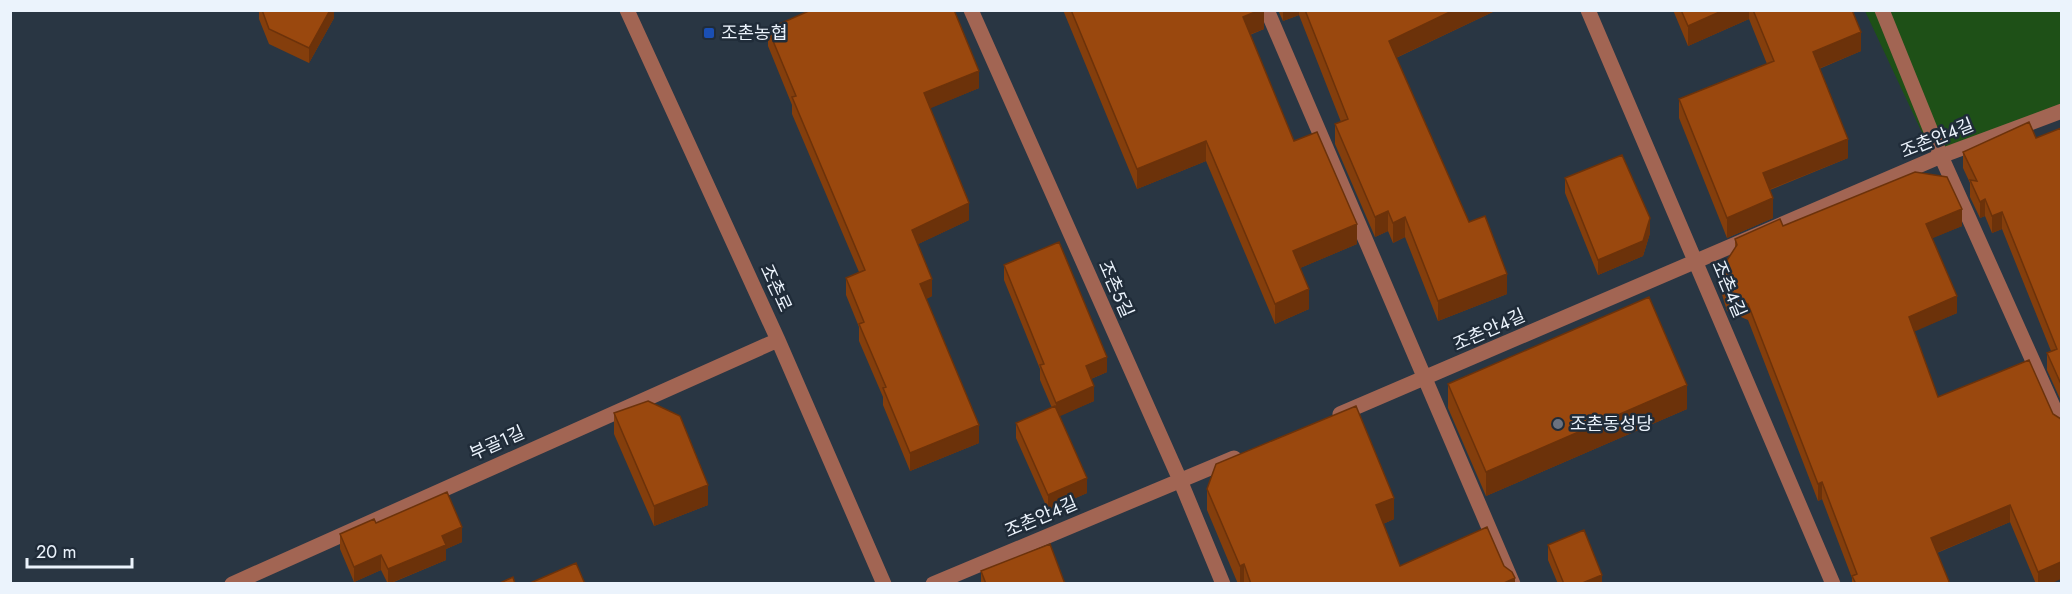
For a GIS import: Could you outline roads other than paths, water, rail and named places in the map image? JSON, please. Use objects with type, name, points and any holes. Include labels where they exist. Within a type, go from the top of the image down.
[{"type":"street","name":"조촌로","points":[[627,10],[778,340],[884,584]]},
{"type":"street","name":"조촌5길","points":[[971,10],[1180,480],[1223,584]]},
{"type":"street","points":[[1267,10],[1513,584]]},
{"type":"street","name":"조촌4길","points":[[1588,10],[1833,584]]},
{"type":"street","points":[[1882,10],[1941,156],[2061,426]]},
{"type":"street","name":"조촌안4길","points":[[1330,418],[1941,156],[2061,111]]},
{"type":"street","name":"부골1길","points":[[232,584],[778,340]]},
{"type":"street","name":"조촌안4길","points":[[933,584],[1244,454]]},
{"type":"place","name":"조촌농협","points":[[709,33]]},
{"type":"place","name":"조촌동성당","points":[[1558,424]]}]
